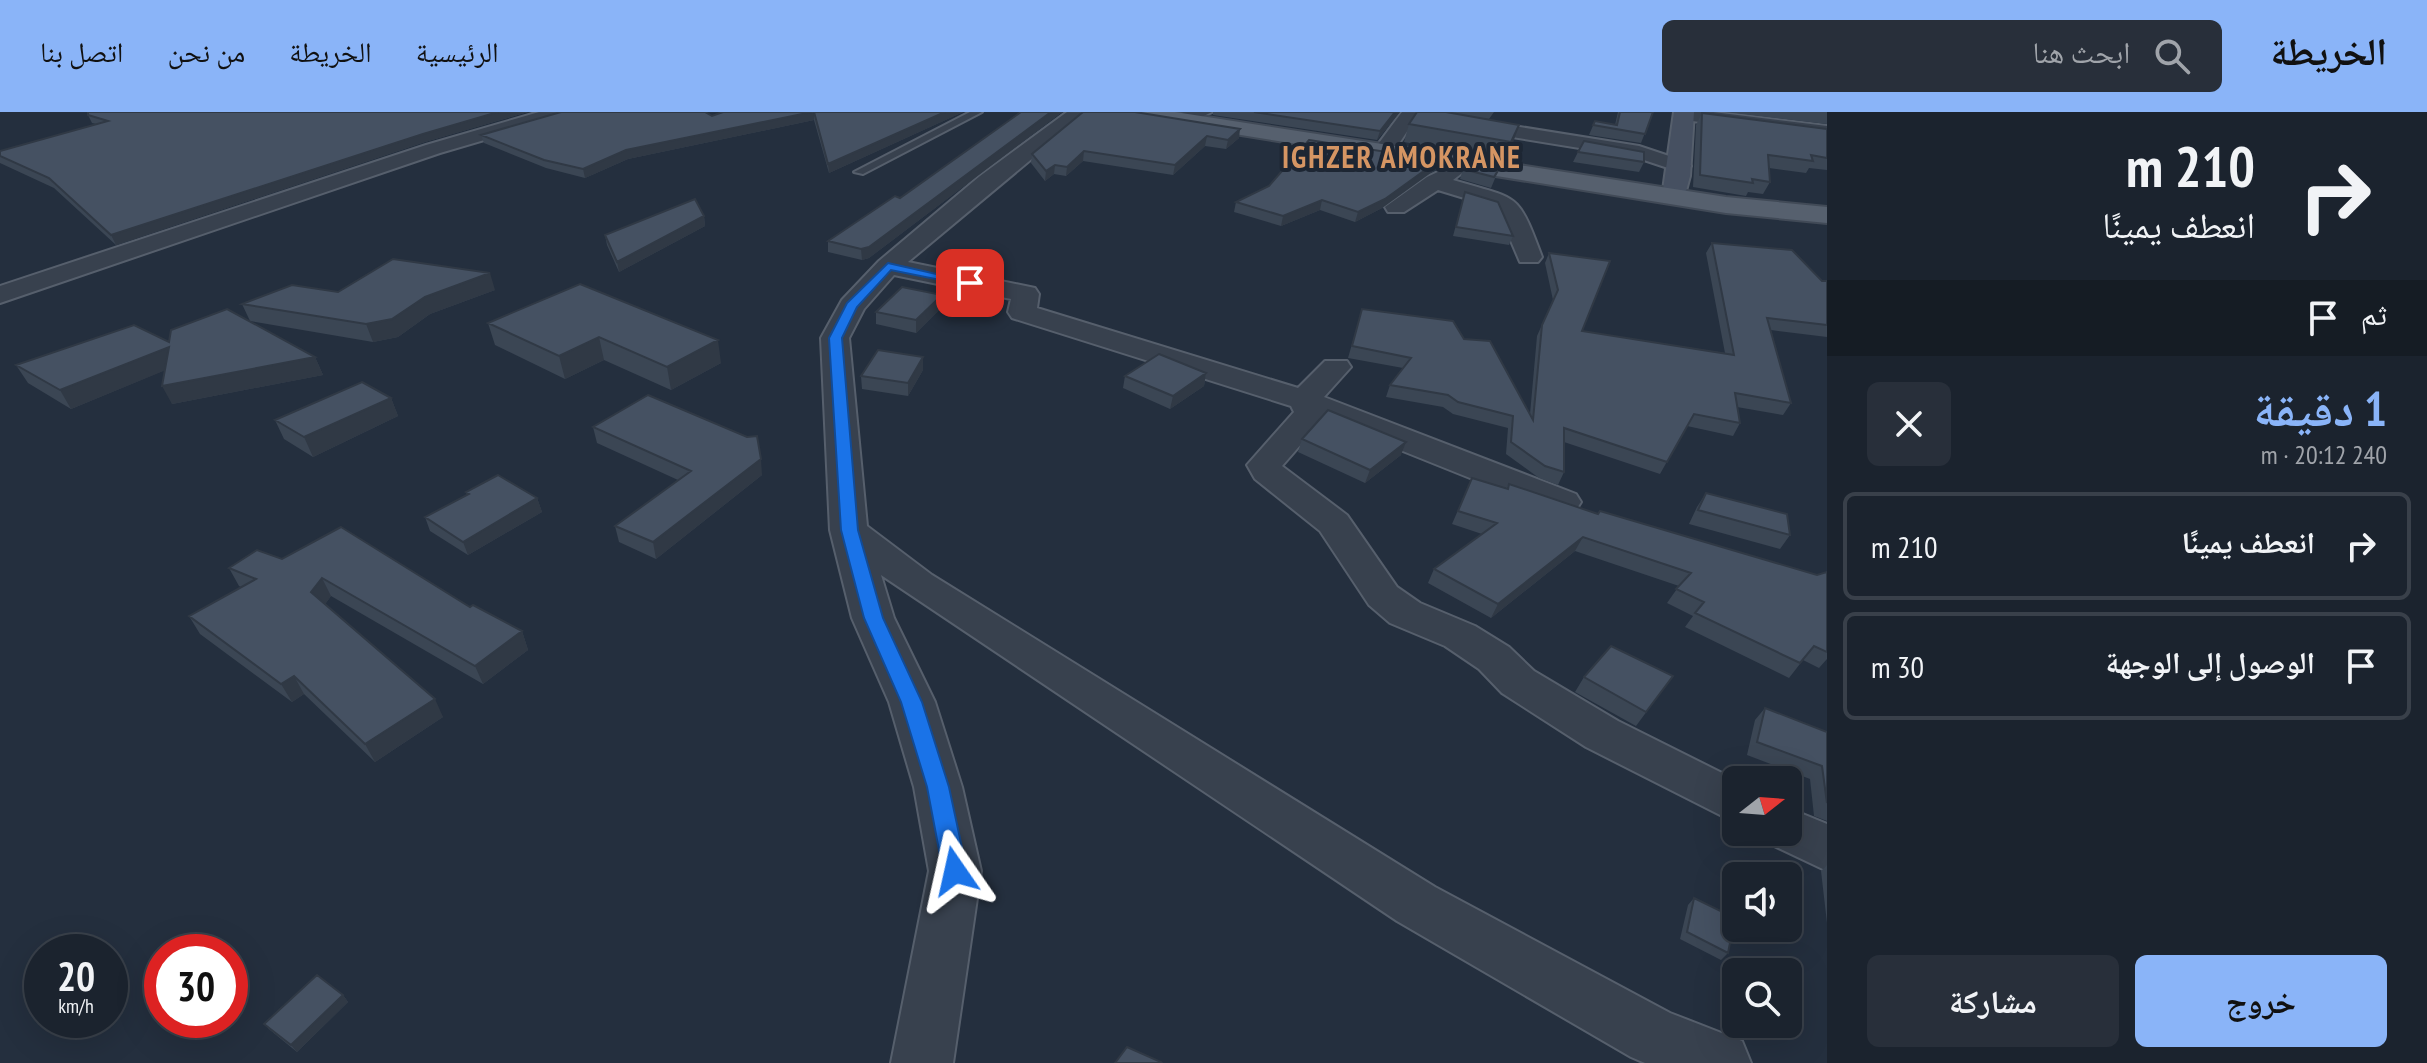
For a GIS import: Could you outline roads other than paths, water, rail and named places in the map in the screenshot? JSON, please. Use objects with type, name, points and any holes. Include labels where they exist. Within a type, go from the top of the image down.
[{"type":"main road","points":[[1135,112],[1192,116],[1674,197],[1827,215]]},
{"type":"main road","points":[[1674,197],[1680,166],[1677,143],[1684,113]]},
{"type":"street","points":[[0,295],[559,112]]},
{"type":"street","points":[[922,1063],[955,871],[934,773],[912,702],[873,618],[849,530],[835,338],[852,306],[888,266],[988,181],[1079,112]]},
{"type":"street","points":[[1502,130],[1518,112]]},
{"type":"street","points":[[1684,113],[1827,132]]},
{"type":"street","points":[[1400,153],[1389,143],[1409,115],[1639,152],[1680,166]]},
{"type":"street","points":[[462,116],[504,128]]},
{"type":"street","points":[[1639,152],[1645,129]]},
{"type":"street","points":[[1396,207],[1465,163]]},
{"type":"street","points":[[1435,182],[1505,203],[1513,211],[1529,257]]},
{"type":"street","points":[[888,266],[1026,294],[1022,312],[1304,400],[1515,486],[1596,513]]},
{"type":"street","points":[[1304,400],[1336,367]]},
{"type":"street","points":[[1304,400],[1311,413],[1264,465],[1275,480],[1334,523],[1383,596],[1405,613],[1471,643],[1494,658],[1518,682],[1602,734],[1722,796]]},
{"type":"street","points":[[849,530],[918,584],[1416,904],[1652,1036],[1720,1063]]},
{"type":"street","points":[[1802,836],[1827,849]]},
{"type":"lane","points":[[859,172],[977,112]]},
{"type":"district","name":"IGHZER AMOKRANE","points":[[1402,156]]}]
